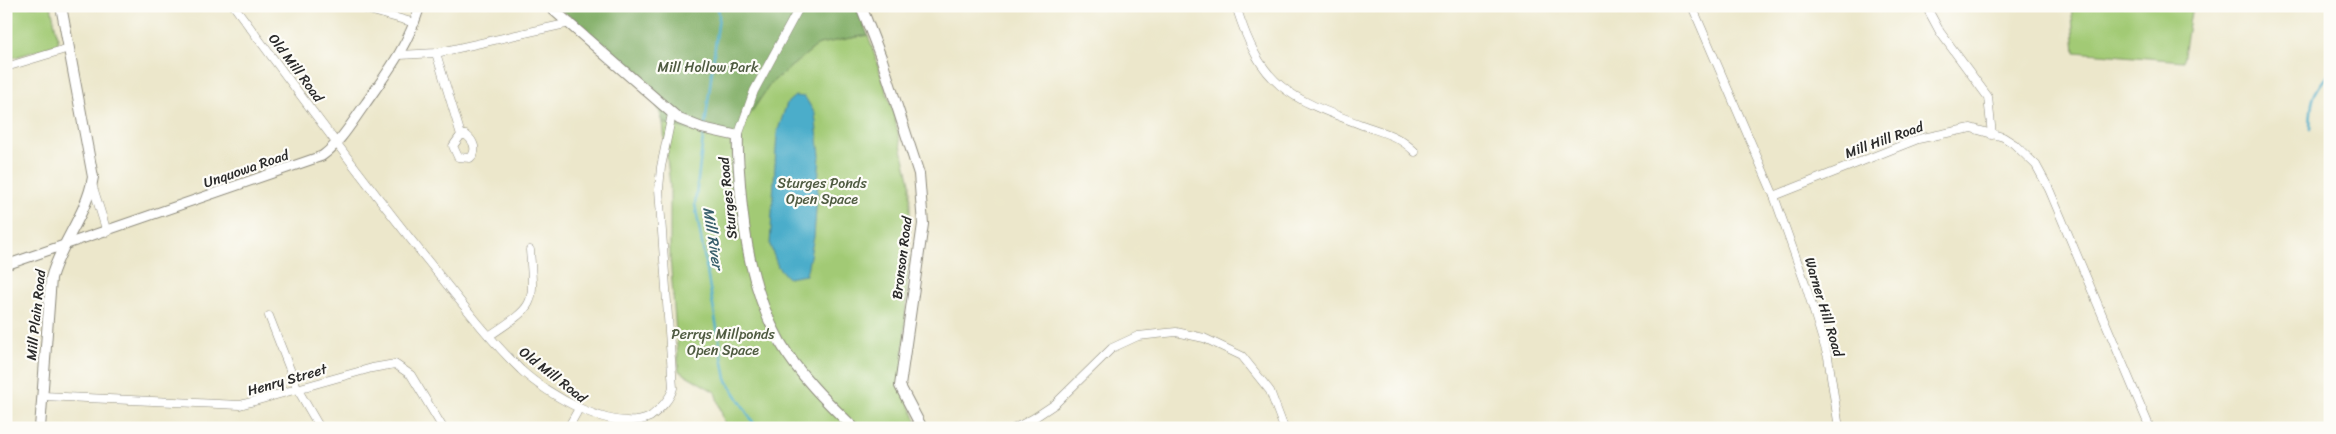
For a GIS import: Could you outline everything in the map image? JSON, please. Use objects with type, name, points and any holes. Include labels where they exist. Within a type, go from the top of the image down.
[{"type":"main road","name":"Mill Plain Road","points":[[40,428],[51,278],[55,263],[73,232],[92,184],[92,168],[61,6]]},
{"type":"main road","points":[[550,6],[675,117],[723,134],[738,136]]},
{"type":"main road","name":"Bronson Road","points":[[861,6],[882,60],[919,174],[922,224],[900,386],[922,428]]},
{"type":"main road","name":"Sturges Road","points":[[738,136],[743,229],[754,278],[766,314],[781,343],[817,392],[854,428]]},
{"type":"street","name":"Old Mill Road","points":[[234,6],[388,212],[489,336],[523,371],[577,412],[599,421],[633,425],[651,416],[667,401],[672,391],[659,189],[660,167],[675,117]]},
{"type":"street","points":[[355,6],[415,22]]},
{"type":"street","name":"Unquowa Road","points":[[6,265],[312,161],[337,144],[400,55],[420,6]]},
{"type":"street","points":[[738,136],[754,91],[800,6]]},
{"type":"street","points":[[1236,6],[1255,55],[1268,73],[1283,88],[1311,106],[1402,140],[1415,152]]},
{"type":"street","points":[[1692,6],[1774,196]]},
{"type":"street","points":[[1926,6],[1940,32],[1988,97],[1992,134]]},
{"type":"street","points":[[400,55],[436,53],[570,23]]},
{"type":"street","points":[[6,67],[69,48]]},
{"type":"street","points":[[436,53],[461,135]]},
{"type":"street","name":"Mill Hill Road","points":[[1774,196],[1918,139],[1971,128],[1992,134],[2014,144],[2036,165],[2049,189],[2150,428]]},
{"type":"street","name":"Mill Plain Road","points":[[92,184],[107,232]]},
{"type":"street","name":"Warner Hill Road","points":[[1774,196],[1828,357],[1839,428]]},
{"type":"street","points":[[489,336],[518,316],[530,303],[533,287],[530,250]]},
{"type":"street","points":[[269,316],[298,390],[320,428]]},
{"type":"street","points":[[1014,428],[1055,404],[1112,348],[1138,336],[1176,332],[1204,338],[1242,356],[1270,391],[1284,428]]},
{"type":"street","name":"Henry Street","points":[[43,396],[234,406],[246,405],[372,368],[392,364],[398,365],[411,375],[443,428]]},
{"type":"street","points":[[568,428],[577,412]]},
{"type":"green space","points":[[6,6],[51,6],[59,44],[6,60]]},
{"type":"green space","name":"Mill Hollow Park","points":[[557,6],[856,6],[868,35],[819,44],[771,83],[732,141],[663,123],[651,85]]},
{"type":"green space","points":[[2071,6],[2192,6],[2183,61],[2075,52]]},
{"type":"green space","name":"Sturges Ponds Open Space","points":[[868,35],[893,111],[910,183],[910,226],[902,386],[919,428],[869,428],[863,425],[865,428],[726,428],[715,392],[679,371],[670,257],[670,185],[663,123],[732,140],[771,83],[819,44]]},
{"type":"water","points":[[795,96],[805,97],[815,114],[820,155],[814,237],[806,275],[788,278],[778,267],[770,245],[777,133],[787,103]]},
{"type":"waterway","name":"Mill River","points":[[705,125],[719,16],[718,6]]},
{"type":"waterway","points":[[2310,129],[2313,98],[2330,72]]},
{"type":"waterway","name":"Mill River","points":[[704,130],[695,204],[726,379],[756,427],[793,428]]},
{"type":"park label","name":"Perrys Millponds Open Space","points":[[723,342]]}]
